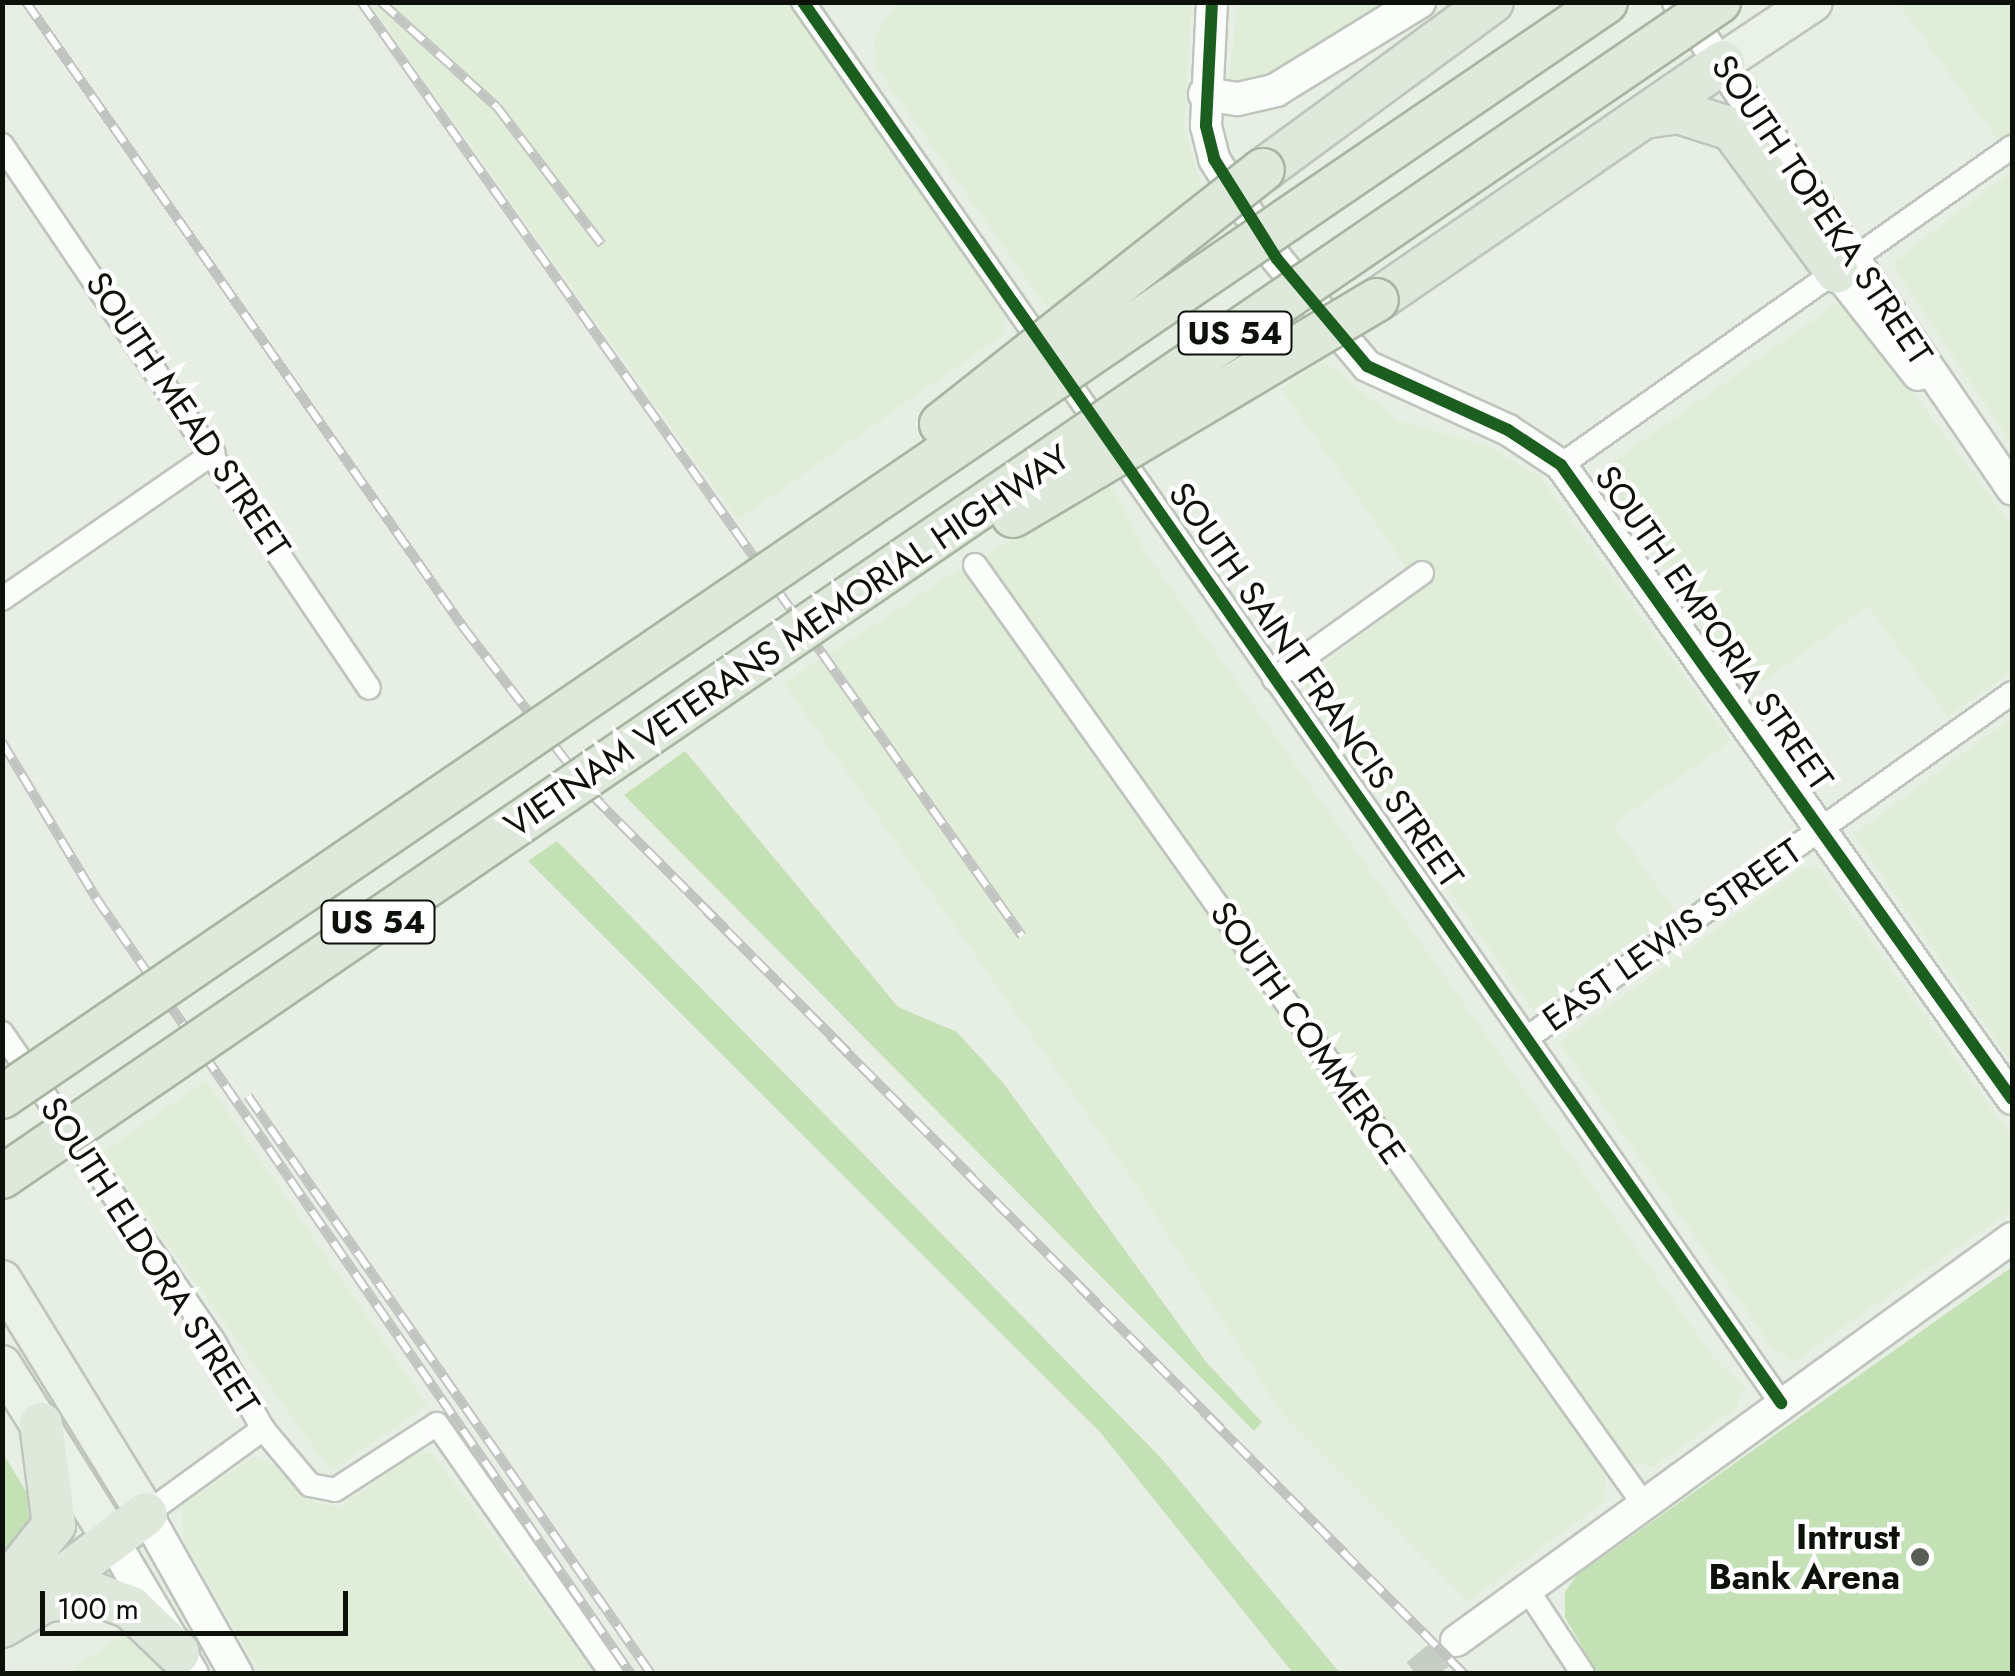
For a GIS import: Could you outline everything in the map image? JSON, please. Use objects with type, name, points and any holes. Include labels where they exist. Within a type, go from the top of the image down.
[{"type":"highway","points":[[721,606],[1264,170],[1492,2]]},
{"type":"highway","name":"VIETNAM VETERANS MEMORIAL HIGHWAY","points":[[2,1097],[1606,2]]},
{"type":"highway","name":"VIETNAM VETERANS MEMORIAL HIGHWAY","points":[[2,1177],[1719,2]]},
{"type":"highway","points":[[753,666],[1201,412],[1376,300],[1724,62]]},
{"type":"highway","points":[[1644,117],[1678,112],[1732,129],[1848,265]]},
{"type":"highway","points":[[3,1606],[54,1525],[40,1424]]},
{"type":"highway","points":[[3,1606],[146,1514]]},
{"type":"highway","points":[[3,1606],[95,1594],[131,1608],[185,1663]]},
{"type":"main road","points":[[1205,94],[1238,99],[1276,90],[1419,2]]},
{"type":"main road","points":[[1724,62],[1813,2]]},
{"type":"main road","points":[[2,1280],[146,1514],[236,1674]]},
{"type":"main road","points":[[2,1365],[185,1663]]},
{"type":"street","name":"SOUTH SAINT FRANCIS STREET","points":[[803,2],[1780,1403]]},
{"type":"street","name":"SOUTH EMPORIA STREET","points":[[1212,2],[1205,94],[1214,159],[1243,210],[1366,366],[1508,430],[1561,465],[2012,1100]]},
{"type":"street","name":"SOUTH TOPEKA STREET","points":[[1678,2],[1724,62],[1848,265],[2012,489]]},
{"type":"street","name":"SOUTH MEAD STREET","points":[[2,145],[370,688]]},
{"type":"street","points":[[1561,465],[2012,147]]},
{"type":"street","points":[[2,599],[214,453]]},
{"type":"street","name":"SOUTH COMMERCE","points":[[975,565],[1642,1502]]},
{"type":"street","points":[[1274,679],[1422,573]]},
{"type":"street","name":"EAST LEWIS STREET","points":[[1526,1038],[2012,693]]},
{"type":"street","name":"SOUTH ELDORA STREET","points":[[2,1033],[213,1340],[263,1429],[310,1484],[334,1490],[437,1424],[612,1674]]},
{"type":"street","points":[[1456,1641],[1525,1586],[2012,1238]]},
{"type":"street","points":[[146,1514],[263,1429]]},
{"type":"street","points":[[1525,1586],[1583,1674]]},
{"type":"shaded area","points":[[369,3],[791,3],[1003,308],[1004,334],[738,520]]},
{"type":"shaded area","points":[[897,3],[1192,3],[1184,127],[1204,195],[1051,313],[876,67],[874,36]]},
{"type":"shaded area","points":[[1238,3],[1394,3],[1269,81],[1228,84]]},
{"type":"shaded area","points":[[1898,3],[2012,3],[2012,138],[2002,146]]},
{"type":"shaded area","points":[[2012,171],[2012,445],[1892,263]]},
{"type":"shaded area","points":[[1843,299],[2012,525],[2012,671],[1948,716],[1868,606],[1750,691],[1598,472]]},
{"type":"shaded area","points":[[1323,360],[1399,421],[1486,445],[1540,477],[1731,741],[1613,824],[1676,913],[1542,1009],[1531,1008],[1301,681],[1422,589],[1281,389]]},
{"type":"shaded area","points":[[1109,482],[1144,550],[1714,1358],[1745,1387],[1737,1407],[1653,1467],[1627,1461],[983,556]]},
{"type":"shaded area","points":[[966,565],[1606,1475],[1604,1502],[1468,1601],[1283,1415],[1131,1177],[784,683]]},
{"type":"shaded area","points":[[2012,717],[2012,1063],[1854,835]]},
{"type":"shaded area","points":[[1818,867],[2012,1137],[2012,1210],[1793,1362],[1772,1347],[1559,1042],[1802,868]]},
{"type":"shaded area","points":[[206,1080],[427,1405],[331,1471],[102,1153]]},
{"type":"shaded area","points":[[432,1453],[594,1673],[260,1673],[183,1540],[183,1504],[254,1457],[280,1467],[315,1503],[340,1507],[414,1455]]},
{"type":"shaded area","points":[[136,1624],[173,1674],[67,1674]]},
{"type":"green space","points":[[685,751],[898,1007],[957,1032],[1004,1084],[1207,1363],[1262,1422],[1254,1431],[624,795]]},
{"type":"green space","points":[[557,841],[1162,1459],[1340,1673],[1293,1673],[1100,1432],[528,861]]},
{"type":"green space","points":[[2012,1267],[2012,1673],[1597,1673],[1565,1617],[1565,1592],[1577,1575]]},
{"type":"green space","points":[[2,1452],[38,1511],[2,1574]]},
{"type":"tunnel","points":[[1416,1674],[1456,1641]]},
{"type":"railway","points":[[26,2],[463,627],[593,796],[1464,1674]]},
{"type":"railway","points":[[361,2],[1022,936]]},
{"type":"railway","points":[[381,2],[497,107],[602,245]]},
{"type":"railway","points":[[2,742],[96,898],[631,1674]]},
{"type":"railway","points":[[248,1096],[651,1674]]},
{"type":"cycle path","points":[[803,2],[1781,1403]]},
{"type":"cycle path","points":[[1212,2],[1206,126],[1214,159],[1277,259],[1367,366],[1508,430],[1561,465],[2012,1099]]},
{"type":"place","name":"Intrust Bank Arena","points":[[1920,1557]]}]
